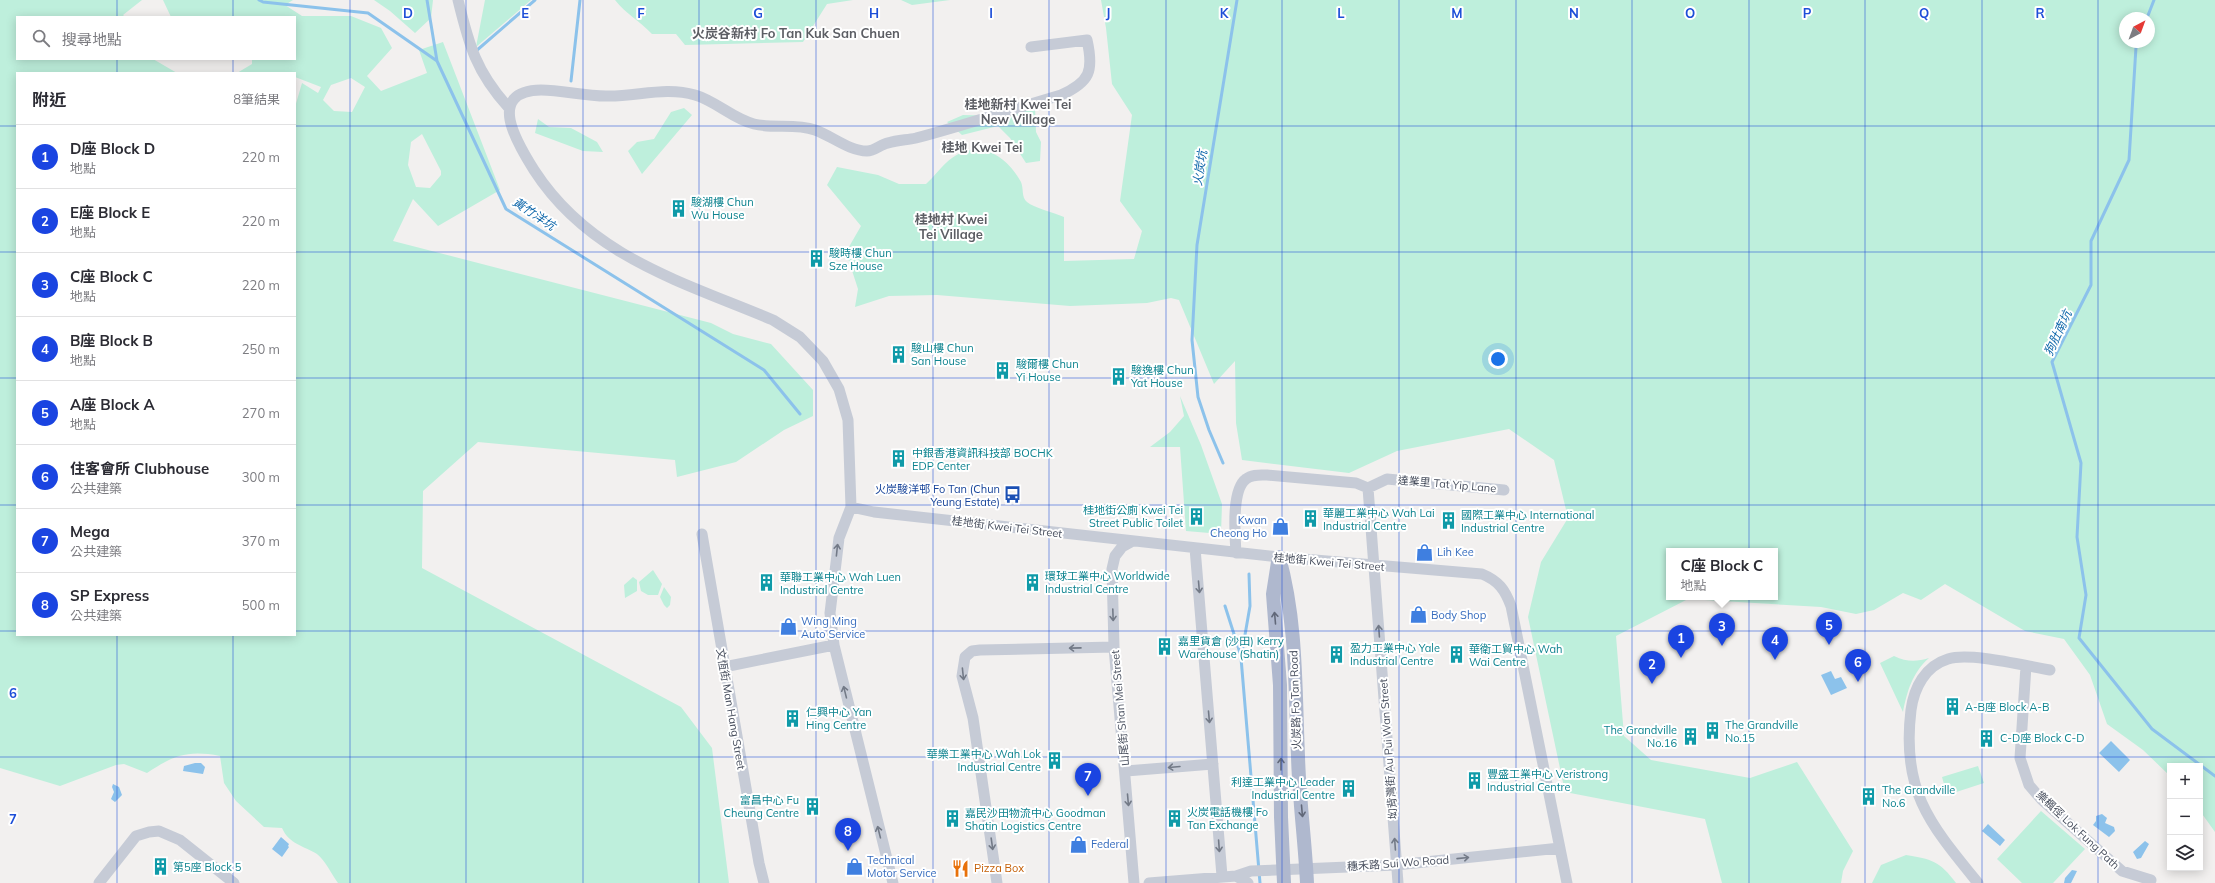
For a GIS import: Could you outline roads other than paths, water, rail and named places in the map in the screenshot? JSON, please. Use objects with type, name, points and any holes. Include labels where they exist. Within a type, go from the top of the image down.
[{"type":"main road","name":"火炭路 Fo Tan Road","points":[[1279,557],[1288,591],[1295,664],[1298,758],[1307,876]]},
{"type":"main road","name":"火炭路 Fo Tan Road","points":[[1279,557],[1273,594],[1280,684],[1283,876]]},
{"type":"street","points":[[458,0],[470,47],[480,70],[496,95],[508,108],[511,124],[516,137],[539,177],[564,208],[613,249],[650,269],[773,320],[787,328],[812,348],[831,374],[844,404],[849,434],[851,507],[839,538],[830,613],[834,645],[893,883]]},
{"type":"street","points":[[508,108],[512,100],[518,94],[527,91],[543,90],[610,96],[654,91],[679,92],[700,97],[754,124],[800,127],[814,130],[856,149],[871,151],[888,143],[914,138],[1061,95],[1075,89],[1086,77],[1091,64],[1088,40],[1031,47]]},
{"type":"street","points":[[1236,552],[1236,515],[1238,492],[1246,479],[1254,475],[1356,483],[1368,488],[1375,567]]},
{"type":"street","name":"達業里 Tat Yip Lane","points":[[1368,488],[1387,479],[1504,490]]},
{"type":"street","name":"桂地街 Kwei Tei Street","points":[[851,507],[874,512],[1131,542],[1375,567],[1482,574],[1494,579],[1505,589],[1511,606],[1567,883]]},
{"type":"street","name":"文恆街 Man Hang Street","points":[[702,534],[724,667],[759,863],[764,883]]},
{"type":"street","name":"山尾街 Shan Mei Street","points":[[1131,542],[1122,547],[1115,556],[1112,569],[1114,647],[1126,771],[1134,883]]},
{"type":"street","points":[[1195,548],[1222,876]]},
{"type":"street","name":"㘭背灣街 Au Pui Wan Street","points":[[1375,567],[1398,883]]},
{"type":"street","points":[[724,667],[834,645]]},
{"type":"street","points":[[997,883],[973,718],[962,676],[965,657],[972,651],[980,650],[1114,647]]},
{"type":"street","points":[[1978,883],[1936,829],[1914,786],[1909,758],[1908,733],[1913,700],[1917,687],[1925,674],[1948,659],[1970,657],[2050,670]]},
{"type":"street","name":"樂楓徑 Lok Fung Path","points":[[2026,666],[2020,758],[2029,785],[2042,800],[2122,871],[2151,880]]},
{"type":"street","points":[[1126,771],[1213,764]]},
{"type":"street","points":[[99,883],[136,836],[159,831],[180,840],[234,883]]},
{"type":"street","name":"穗禾路 Sui Wo Road","points":[[1149,883],[1222,876],[1242,878],[1251,871],[1268,870],[1283,876],[1307,876],[1560,848]]},
{"type":"water","points":[[1831,671],[1835,679],[1841,677],[1847,688],[1831,695],[1821,675]]},
{"type":"water","points":[[2111,741],[2130,760],[2119,772],[2099,753]]},
{"type":"water","points":[[201,763],[205,767],[203,774],[183,771],[184,766]]},
{"type":"water","points":[[113,784],[119,787],[122,795],[115,802],[111,799],[114,792],[112,787]]},
{"type":"water","points":[[2102,814],[2107,818],[2105,823],[2114,827],[2115,831],[2109,837],[2093,825],[2096,821],[2096,816]]},
{"type":"water","points":[[1988,824],[2005,840],[2000,846],[1982,831]]},
{"type":"water","points":[[281,837],[289,844],[289,847],[282,857],[272,849]]},
{"type":"water","points":[[2145,841],[2149,844],[2141,858],[2137,859],[2133,852]]},
{"type":"water","points":[[2072,870],[2077,871],[2071,883],[2064,883],[2065,878]]},
{"type":"waterway","name":"黃竹洋坑","points":[[259,0],[263,2],[368,13],[437,61],[506,209],[764,370],[800,414]]},
{"type":"waterway","points":[[427,0],[437,61]]},
{"type":"waterway","points":[[476,51],[535,0]]},
{"type":"waterway","points":[[571,81],[580,0]]},
{"type":"waterway","name":"火炭坑","points":[[1223,463],[1209,430],[1198,397],[1192,340],[1197,245],[1237,0]]},
{"type":"waterway","name":"狗肚南坑","points":[[2149,12],[2154,0]]},
{"type":"waterway","name":"狗肚南坑","points":[[2136,48],[2129,160],[2091,241],[2091,285],[2052,362],[2081,463],[2077,537],[2086,595],[2079,638],[2152,729],[2215,776]]},
{"type":"waterway","points":[[1249,574],[1250,606],[1241,658],[1260,883]]},
{"type":"waterway","points":[[1225,606],[1241,656]]},
{"type":"place","name":"駿湖樓 Chun Wu House","points":[[678,208]]},
{"type":"place","name":"駿時樓 Chun Sze House","points":[[816,259]]},
{"type":"place","name":"駿山樓 Chun San House","points":[[898,354]]},
{"type":"place","name":"駿爾樓 Chun Yi House","points":[[1003,370]]},
{"type":"place","name":"駿逸樓 Chun Yat House","points":[[1118,376]]},
{"type":"place","name":"中銀香港資訊科技部 BOCHK EDP Center","points":[[899,459]]},
{"type":"place","name":"火炭駿洋邨 Fo Tan (Chun Yeung Estate)","points":[[1013,495]]},
{"type":"place","name":"桂地街公廁 Kwei Tei Street Public Toilet","points":[[1196,516]]},
{"type":"place","name":"華麗工業中心 Wah Lai Industrial Centre","points":[[1310,519]]},
{"type":"place","name":"國際工業中心 International Industrial Centre","points":[[1448,521]]},
{"type":"place","name":"Kwan Cheong Ho","points":[[1280,526]]},
{"type":"place","name":"Lih Kee","points":[[1424,552]]},
{"type":"place","name":"環球工業中心 Worldwide Industrial Centre","points":[[1032,582]]},
{"type":"place","name":"華聯工業中心 Wah Luen Industrial Centre","points":[[767,583]]},
{"type":"place","name":"Body Shop","points":[[1418,615]]},
{"type":"place","name":"Wing Ming Auto Service","points":[[788,627]]},
{"type":"place","name":"A座 Block A","points":[[1829,645]]},
{"type":"place","name":"C座 Block C","points":[[1722,646]]},
{"type":"place","name":"嘉里貨倉 (沙田) Kerry Warehouse (Shatin)","points":[[1165,647]]},
{"type":"place","name":"盈力工業中心 Yale Industrial Centre","points":[[1337,654]]},
{"type":"place","name":"華衛工貿中心 Wah Wai Centre","points":[[1456,655]]},
{"type":"place","name":"D座 Block D","points":[[1681,658]]},
{"type":"place","name":"B座 Block B","points":[[1775,660]]},
{"type":"place","name":"住客會所 Clubhouse","points":[[1858,682]]},
{"type":"place","name":"E座 Block E","points":[[1652,684]]},
{"type":"place","name":"A-B座 Block A-B","points":[[1952,707]]},
{"type":"place","name":"仁興中心 Yan Hing Centre","points":[[793,718]]},
{"type":"place","name":"The Grandville No.15","points":[[1712,731]]},
{"type":"place","name":"The Grandville No.16","points":[[1690,736]]},
{"type":"place","name":"C-D座 Block C-D","points":[[1987,738]]},
{"type":"place","name":"華樂工業中心 Wah Lok Industrial Centre","points":[[1054,760]]},
{"type":"place","name":"豐盛工業中心 Veristrong Industrial Centre","points":[[1474,780]]},
{"type":"place","name":"利達工業中心 Leader Industrial Centre","points":[[1348,788]]},
{"type":"place","name":"Mega","points":[[1088,796]]},
{"type":"place","name":"The Grandville No.6","points":[[1869,796]]},
{"type":"place","name":"富昌中心 Fu Cheung Centre","points":[[812,806]]},
{"type":"place","name":"火炭電話機樓 Fo Tan Exchange","points":[[1174,818]]},
{"type":"place","name":"嘉民沙田物流中心 Goodman Shatin Logistics Centre","points":[[952,819]]},
{"type":"place","name":"Federal","points":[[1078,844]]},
{"type":"place","name":"SP Express","points":[[848,851]]},
{"type":"place","name":"Technical Motor Service","points":[[854,866]]},
{"type":"place","name":"第5座 Block 5","points":[[160,867]]},
{"type":"place","name":"Pizza Box","points":[[961,868]]},
{"type":"district","name":"火炭谷新村 Fo Tan Kuk San Chuen","points":[[796,33]]},
{"type":"district","name":"桂地新村 Kwei Tei New Village","points":[[1018,112]]},
{"type":"district","name":"桂地 Kwei Tei","points":[[982,147]]},
{"type":"district","name":"桂地村 Kwei Tei Village","points":[[951,226]]}]
